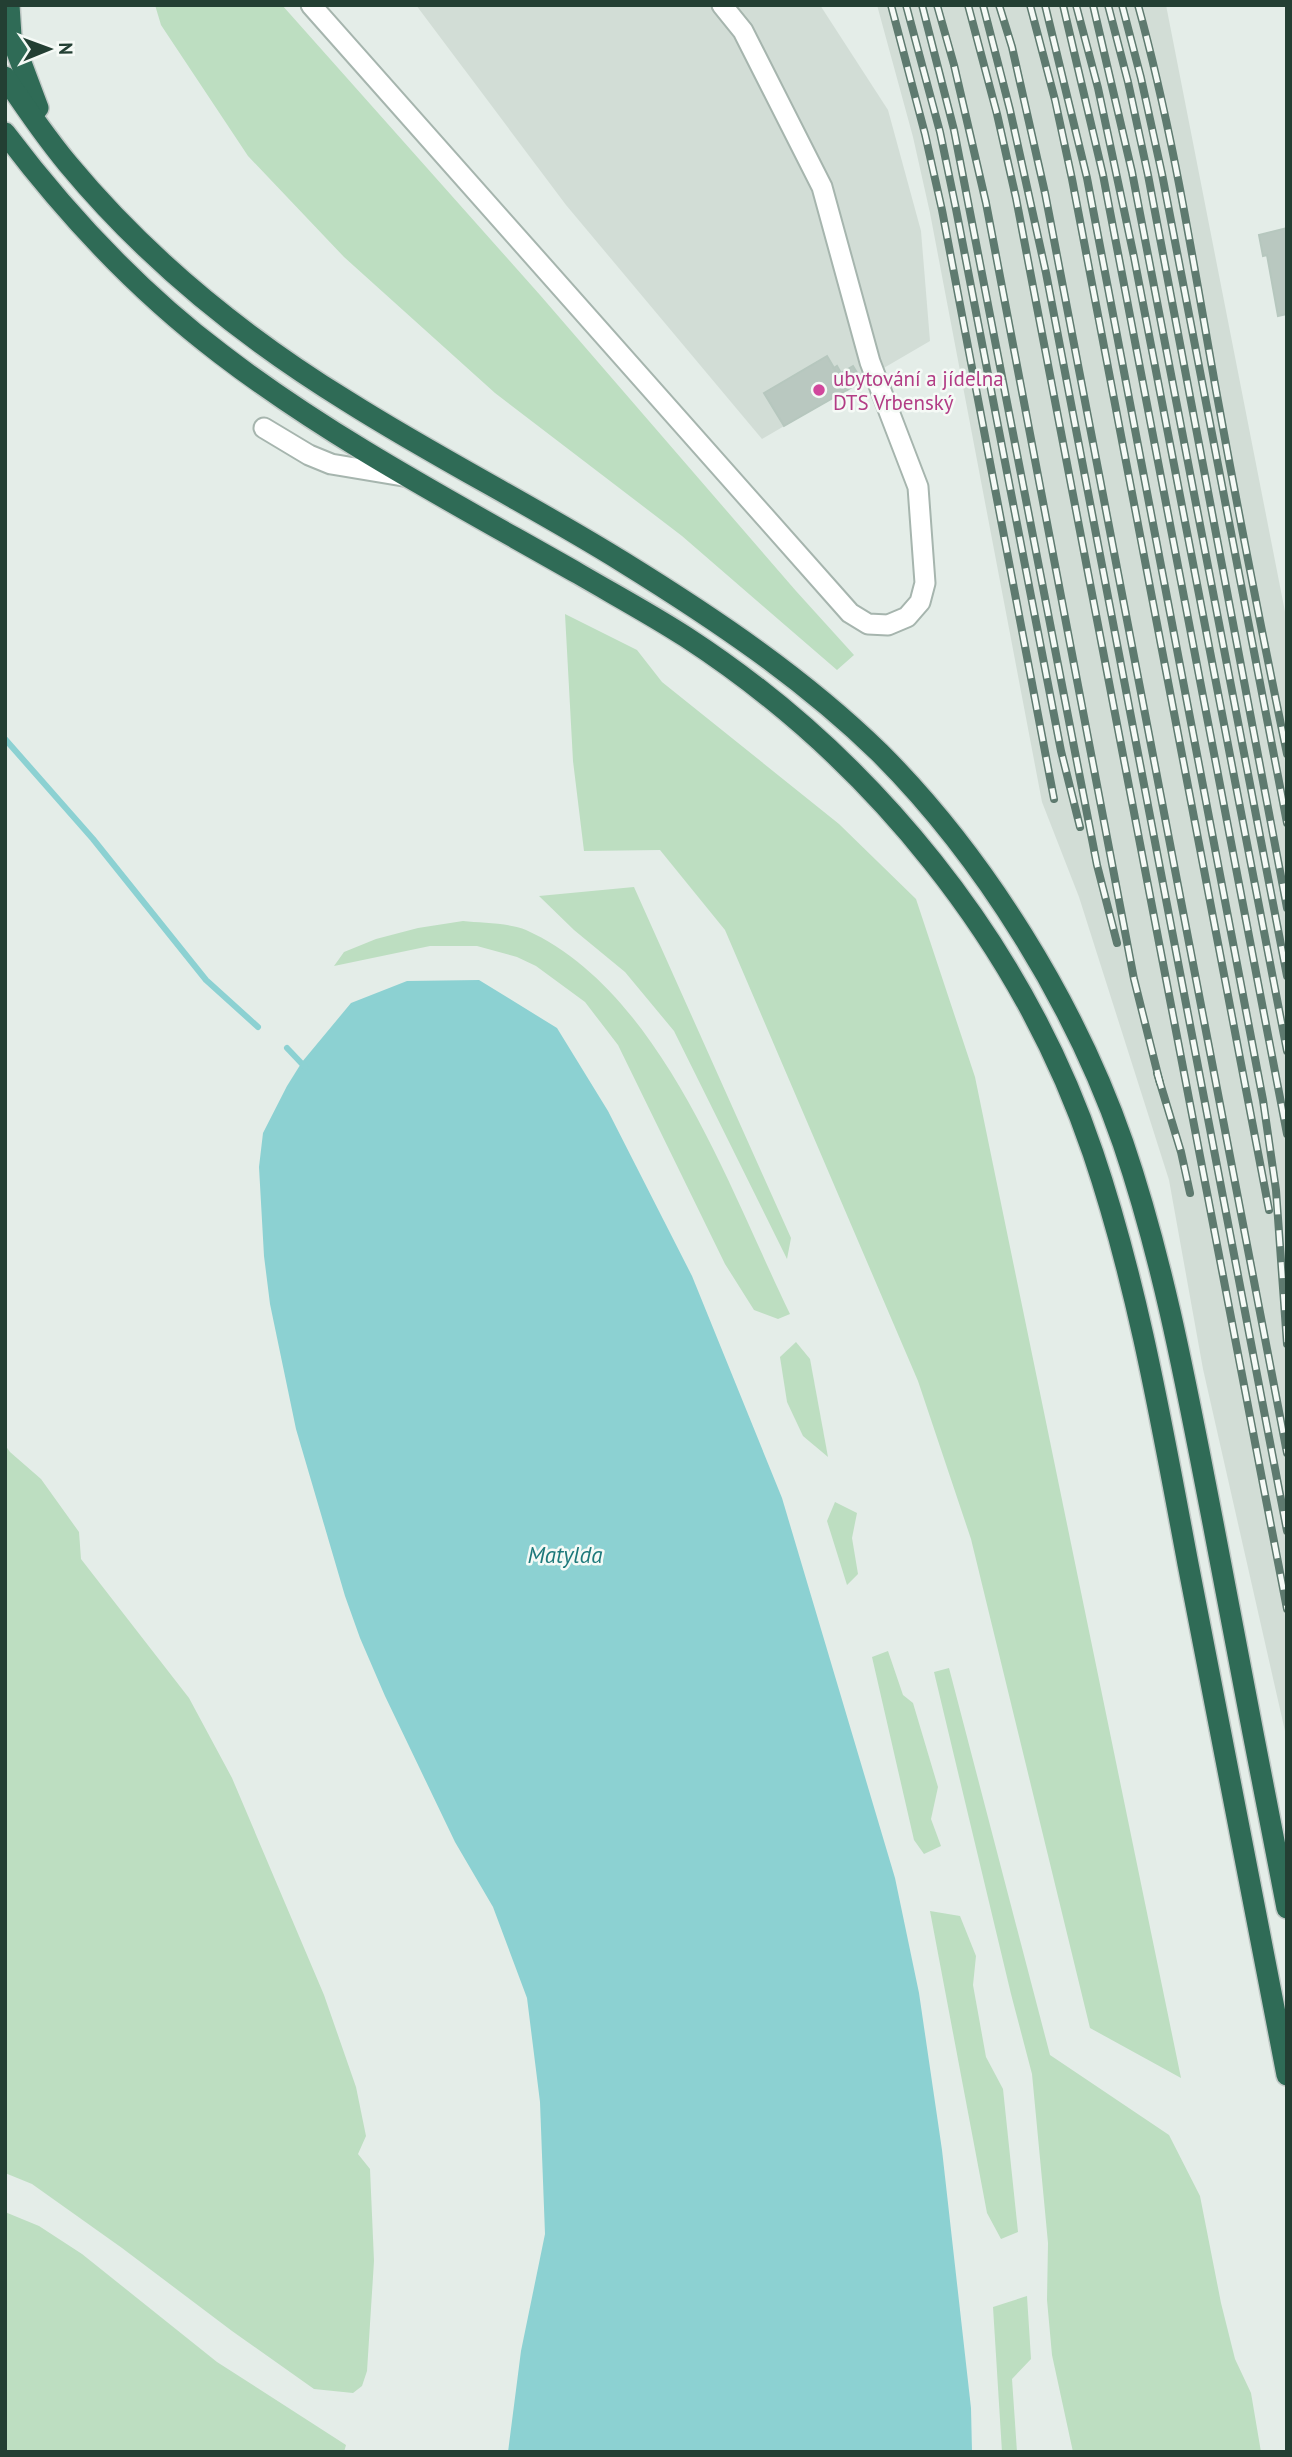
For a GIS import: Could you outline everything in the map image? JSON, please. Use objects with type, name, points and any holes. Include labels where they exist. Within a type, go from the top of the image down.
[{"type":"highway","points":[[9,5],[11,36],[29,87],[45,123],[69,165]]},
{"type":"highway","points":[[5,78],[69,165],[109,209],[169,268],[264,346],[345,401],[611,555],[703,612],[795,678],[883,757],[975,865],[1035,955],[1081,1040],[1122,1139],[1152,1237],[1188,1393],[1287,1908]]},
{"type":"highway","points":[[5,133],[80,225],[124,270],[220,354],[328,429],[687,638],[776,703],[862,780],[905,827],[979,926],[1010,974],[1051,1052],[1092,1150],[1122,1248],[1156,1398],[1287,2075]]},
{"type":"lane","points":[[311,5],[850,613],[868,624],[888,625],[907,617],[915,609],[924,592],[918,486],[870,362],[822,187],[743,31],[722,5]]},
{"type":"lane","points":[[264,428],[309,455],[331,464],[411,478]]},
{"type":"shaded area","points":[[416,5],[820,5],[888,110],[921,231],[930,341],[762,439],[566,205]]},
{"type":"shaded area","points":[[877,5],[1166,5],[1287,622],[1287,1740],[1203,1369],[1169,1180],[1079,897],[1042,802],[930,213],[913,137]]},
{"type":"green space","points":[[155,5],[282,5],[540,295],[854,655],[837,670],[682,536],[495,393],[344,257],[248,156],[161,25]]},
{"type":"green space","points":[[565,614],[637,650],[662,682],[839,824],[916,899],[975,1077],[1181,2078],[1090,2028],[971,1539],[918,1381],[725,930],[660,850],[584,851],[573,761]]},
{"type":"green space","points":[[634,887],[791,1238],[787,1259],[674,1031],[625,972],[574,930],[539,896]]},
{"type":"green space","points":[[463,921],[526,930],[574,959],[616,998],[653,1045],[686,1098],[716,1154],[790,1314],[778,1319],[754,1310],[725,1264],[618,1045],[585,1002],[536,966],[517,957],[477,946],[430,946],[334,966],[344,952],[376,939],[418,928]]},
{"type":"green space","points":[[796,1342],[810,1359],[828,1457],[803,1436],[787,1402],[780,1357]]},
{"type":"green space","points":[[5,1445],[41,1479],[79,1532],[81,1559],[189,1698],[232,1778],[324,1995],[356,2087],[366,2136],[358,2154],[370,2169],[374,2261],[367,2371],[362,2386],[353,2393],[314,2389],[32,2184],[5,2173]]},
{"type":"green space","points":[[835,1502],[857,1513],[852,1538],[858,1574],[847,1585],[827,1521]]},
{"type":"green space","points":[[888,1651],[903,1695],[913,1703],[938,1787],[931,1819],[941,1846],[924,1854],[914,1840],[872,1657]]},
{"type":"green space","points":[[949,1668],[1050,2055],[1169,2135],[1200,2196],[1221,2303],[1235,2359],[1251,2393],[1261,2452],[1073,2452],[1052,2355],[1047,2300],[1048,2243],[1032,2074],[934,1672]]},
{"type":"green space","points":[[930,1911],[960,1916],[976,1956],[973,1985],[986,2057],[1003,2089],[1018,2232],[1001,2239],[987,2213]]},
{"type":"green space","points":[[5,2212],[39,2226],[82,2254],[217,2362],[346,2445],[344,2452],[5,2452]]},
{"type":"green space","points":[[1027,2296],[1031,2359],[1012,2379],[1017,2452],[1002,2452],[993,2307]]},
{"type":"water","name":"Matylda","points":[[479,980],[557,1028],[608,1111],[692,1276],[782,1498],[895,1878],[919,1993],[942,2150],[971,2408],[972,2452],[508,2452],[521,2351],[545,2234],[540,2102],[527,1998],[493,1907],[455,1842],[385,1696],[345,1596],[296,1429],[270,1304],[264,1256],[259,1167],[263,1133],[287,1086],[302,1062],[351,1003],[407,981]]},
{"type":"building","points":[[1287,228],[1287,314],[1278,316],[1267,255],[1263,256],[1259,235]]},
{"type":"building","points":[[827,356],[847,390],[784,426],[764,393]]},
{"type":"building","points":[[837,366],[841,373],[853,366],[862,381],[847,390],[834,368]]},
{"type":"waterway","points":[[5,739],[93,839],[206,980],[258,1027]]},
{"type":"waterway","points":[[287,1048],[305,1067]]},
{"type":"railway","points":[[891,5],[942,210],[1054,799]]},
{"type":"railway","points":[[906,5],[940,132],[1061,751],[1080,827]]},
{"type":"railway","points":[[922,5],[954,130],[1097,865],[1117,943]]},
{"type":"railway","points":[[937,5],[986,203],[1134,979],[1160,1083]]},
{"type":"railway","points":[[968,5],[1016,198],[1287,1609]]},
{"type":"railway","points":[[983,5],[1010,110],[1046,273],[1287,1531]]},
{"type":"railway","points":[[999,5],[1012,47],[1045,193],[1287,1453]]},
{"type":"railway","points":[[1030,5],[1072,179],[1269,1210]]},
{"type":"railway","points":[[1045,5],[1087,178],[1263,1100],[1276,1190],[1287,1344]]},
{"type":"railway","points":[[1063,5],[1103,175],[1287,1134]]},
{"type":"railway","points":[[1076,5],[1098,88],[1134,257],[1287,1051]]},
{"type":"railway","points":[[1093,5],[1132,172],[1287,976]]},
{"type":"railway","points":[[1108,5],[1148,175],[1287,908]]},
{"type":"railway","points":[[1122,5],[1162,174],[1287,823]]},
{"type":"railway","points":[[1138,5],[1172,149],[1259,618],[1287,754]]},
{"type":"railway","points":[[1157,1073],[1181,1152],[1190,1193]]},
{"type":"place","name":"ubytování a jídelna DTS Vrbenský","points":[[819,390]]}]
